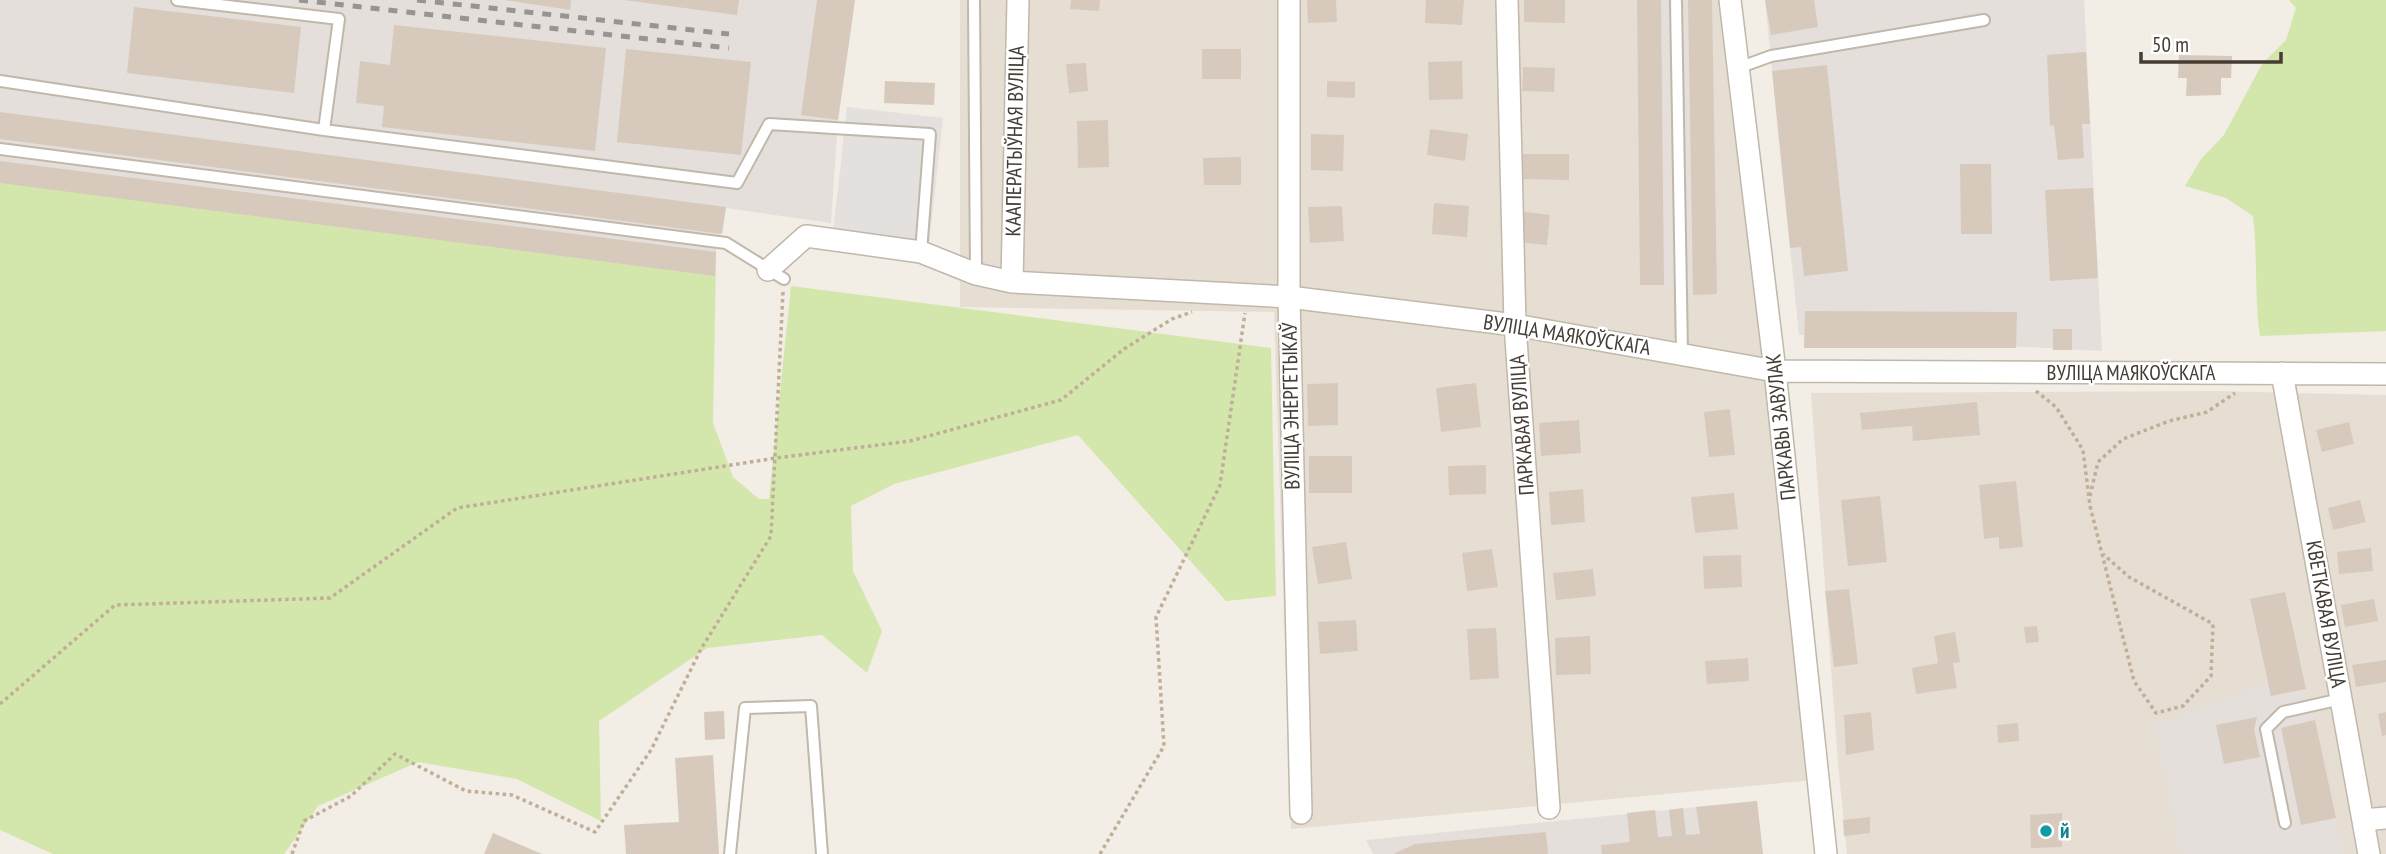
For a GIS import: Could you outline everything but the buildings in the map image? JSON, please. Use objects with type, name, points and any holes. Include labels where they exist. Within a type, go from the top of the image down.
[{"type":"street","name":"КААПЕРАТЫЎНАЯ ВУЛІЦА","points":[[1012,282],[1018,0]]},
{"type":"street","name":"ВУЛІЦА ЭНЕРГЕТЫКАЎ","points":[[1289,0],[1289,297],[1301,813]]},
{"type":"street","name":"ПАРКАВАЯ ВУЛІЦА","points":[[1507,0],[1515,325],[1549,808]]},
{"type":"street","name":"ПАРКАВЫ ЗАВУЛАК","points":[[1730,0],[1775,371],[1826,854]]},
{"type":"street","name":"ВУЛІЦА МАЯКОЎСКАГА","points":[[776,274],[806,236],[921,252],[976,274],[1012,282],[1289,297],[1515,325],[1775,371],[2386,374]]},
{"type":"street","name":"КВЕТКАВАЯ ВУЛІЦА","points":[[2282,373],[2369,854]]},
{"type":"street","points":[[2363,820],[2386,818]]},
{"type":"lane","points":[[177,0],[339,19],[324,131]]},
{"type":"lane","points":[[974,0],[976,274]]},
{"type":"lane","points":[[1676,2],[1682,354]]},
{"type":"lane","points":[[1738,68],[1771,56],[1984,20]]},
{"type":"lane","points":[[0,81],[324,131],[737,183],[769,124],[930,134],[921,252]]},
{"type":"lane","points":[[0,149],[726,243],[776,274]]},
{"type":"lane","points":[[2286,823],[2266,729],[2283,712],[2341,699]]},
{"type":"lane","points":[[730,854],[745,708],[811,706],[822,854]]},
{"type":"path","points":[[292,854],[304,821],[351,796],[395,754],[466,790],[512,796],[595,832],[651,750],[701,649],[771,536],[776,458],[776,274]]},
{"type":"path","points":[[1100,854],[1164,746],[1156,617],[1220,485],[1247,294]]},
{"type":"path","points":[[0,704],[115,605],[330,598],[457,509],[776,458],[910,441],[1061,400],[1133,343],[1172,319],[1197,310]]},
{"type":"path","points":[[2013,372],[2056,407],[2083,450],[2089,501],[2134,681],[2157,713],[2183,706],[2211,676],[2213,624],[2129,577],[2104,554]]},
{"type":"path","points":[[2089,501],[2098,461],[2123,439],[2169,421],[2207,412],[2230,398],[2252,373]]},
{"type":"shaded area","points":[[0,0],[855,0],[838,120],[831,223],[726,208],[716,252],[715,276],[0,183]]},
{"type":"shaded area","points":[[960,0],[1740,0],[1814,780],[1291,829],[1274,312],[960,307]]},
{"type":"shaded area","points":[[1637,0],[1712,0],[1717,294],[1693,295],[1664,285],[1640,285]]},
{"type":"shaded area","points":[[1765,0],[2084,0],[2102,351],[1799,335]]},
{"type":"shaded area","points":[[847,107],[943,118],[929,245],[833,234]]},
{"type":"shaded area","points":[[2215,391],[2386,395],[2386,854],[1847,854],[1811,393]]},
{"type":"shaded area","points":[[2285,592],[2344,854],[2180,854],[2154,725],[2267,682],[2250,599]]},
{"type":"shaded area","points":[[1757,801],[1763,854],[1373,854],[1366,840]]},
{"type":"green space","points":[[2289,0],[2386,0],[2386,331],[2260,336],[2253,216],[2226,198],[2185,186],[2201,159],[2224,135],[2262,64],[2286,40],[2296,8]]},
{"type":"green space","points":[[0,172],[716,261],[713,423],[733,477],[759,499],[769,499],[791,286],[1271,348],[1276,596],[1226,601],[1078,435],[894,484],[851,506],[853,571],[882,631],[867,673],[822,635],[707,648],[599,721],[601,821],[517,779],[418,762],[318,806],[284,854],[53,854],[0,830]]},
{"type":"railway","points":[[299,0],[729,48]]},
{"type":"railway","points":[[417,0],[729,34]]},
{"type":"place","name":"й","points":[[2046,831]]}]
